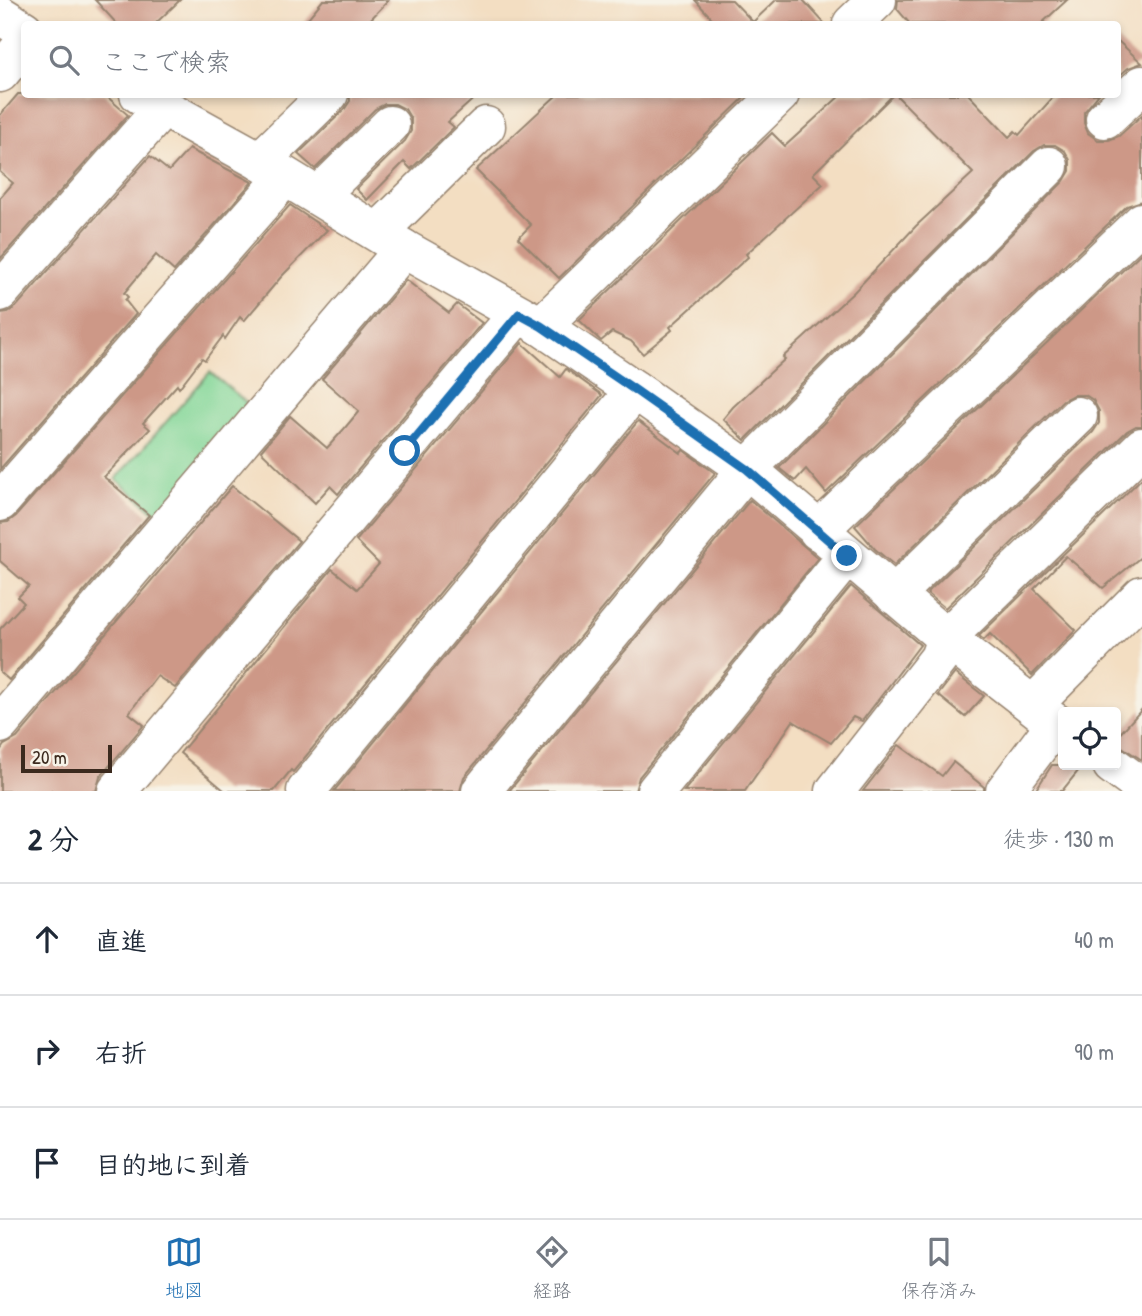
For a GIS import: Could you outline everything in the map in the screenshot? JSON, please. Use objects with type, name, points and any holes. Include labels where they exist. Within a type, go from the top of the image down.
[{"type":"street","points":[[855,21],[877,0]]},
{"type":"street","points":[[0,15],[21,28]]},
{"type":"street","points":[[0,73],[21,48]]},
{"type":"street","points":[[1105,119],[1142,85]]},
{"type":"street","points":[[0,502],[273,169],[326,98]]},
{"type":"street","points":[[117,791],[530,320],[776,98]]},
{"type":"street","points":[[0,292],[151,101],[273,169],[530,320],[635,390],[747,469],[946,638],[1051,719]]},
{"type":"street","points":[[318,196],[390,125]]},
{"type":"street","points":[[0,724],[485,126]]},
{"type":"street","points":[[481,791],[747,469],[1049,166]]},
{"type":"street","points":[[818,531],[1142,222]]},
{"type":"street","points":[[306,791],[635,390]]},
{"type":"street","points":[[894,594],[1078,416]]},
{"type":"street","points":[[835,791],[939,658],[946,638],[1142,447]]},
{"type":"street","points":[[656,791],[847,556]]},
{"type":"street","points":[[1005,791],[1051,719],[1142,595]]},
{"type":"street","points":[[1119,770],[1142,788]]},
{"type":"green space","points":[[210,372],[254,409],[160,517],[116,479]]},
{"type":"building","points":[[95,0],[180,0],[158,21],[114,21]]},
{"type":"building","points":[[323,0],[389,0],[369,21],[306,21]]},
{"type":"building","points":[[695,0],[732,0],[752,21],[714,21]]},
{"type":"building","points":[[776,0],[803,0],[822,21],[754,21]]},
{"type":"building","points":[[898,0],[1067,0],[1044,21],[907,21],[897,9]]},
{"type":"building","points":[[1121,44],[1142,63],[1128,68],[1121,74]]},
{"type":"building","points":[[18,94],[21,94],[21,98],[109,98],[128,115],[0,259],[0,198],[13,183],[0,172],[0,115]]},
{"type":"building","points":[[350,98],[475,98],[448,122],[454,127],[411,169],[404,162],[367,200],[356,189],[405,141],[411,131],[411,119],[405,109],[395,104],[385,104],[375,109],[315,169],[298,154]]},
{"type":"building","points":[[554,98],[744,98],[559,278],[518,238],[531,225],[476,170]]},
{"type":"building","points":[[838,98],[890,98],[813,174],[823,184],[746,254],[748,257],[670,327],[672,330],[643,354],[631,341],[612,332],[601,341],[579,320],[772,133],[785,146]]},
{"type":"building","points":[[899,98],[972,98],[1009,137],[1015,131],[1019,135],[1052,98],[1096,98],[1084,112],[1084,123],[1088,133],[1098,140],[1119,136],[1142,115],[1142,201],[1127,206],[826,493],[806,469],[795,481],[779,468],[1064,181],[1070,171],[1070,160],[1065,151],[1055,145],[1044,145],[1034,151],[745,440],[723,419],[733,407],[854,292],[916,226],[973,173]]},
{"type":"building","points":[[189,149],[252,182],[174,271],[156,255],[124,293],[128,297],[125,300],[136,314],[0,469],[0,313],[16,307],[150,156],[169,171]]},
{"type":"building","points":[[290,205],[327,230],[281,277],[244,321],[240,317],[225,339],[223,336],[205,360],[202,358],[179,388],[177,385],[143,423],[150,429],[104,477],[149,515],[9,680],[0,672],[0,629],[24,603],[18,597],[29,586],[0,561],[0,523],[8,522],[16,516]]},
{"type":"building","points":[[1142,252],[1142,426],[1127,431],[945,608],[927,593],[1093,432],[1099,423],[1099,411],[1093,400],[1085,395],[1073,395],[1063,400],[894,565],[875,549],[855,526]]},
{"type":"building","points":[[406,280],[449,313],[457,304],[482,323],[338,494],[330,486],[315,503],[261,451],[290,416],[327,448],[344,429],[359,411],[322,379]]},
{"type":"building","points":[[522,343],[560,377],[566,369],[602,395],[293,772],[291,770],[274,791],[225,791],[180,753],[332,569],[357,589],[379,564],[356,541]]},
{"type":"building","points":[[638,421],[681,453],[683,450],[715,473],[464,777],[460,791],[334,791]]},
{"type":"building","points":[[1142,478],[1142,556],[1103,588],[1066,556],[1034,589],[1076,630],[1032,675],[990,634],[984,640],[979,636]]},
{"type":"building","points":[[232,486],[299,541],[175,688],[157,676],[129,713],[144,725],[100,777],[96,791],[0,791],[0,751],[4,745],[17,738]]},
{"type":"building","points":[[750,500],[818,558],[639,777],[635,791],[509,791]]},
{"type":"building","points":[[851,586],[920,645],[862,721],[853,717],[831,743],[793,721],[745,791],[684,791]]},
{"type":"building","points":[[955,673],[984,696],[965,717],[938,695]]},
{"type":"building","points":[[1142,709],[1142,760],[1121,746],[1121,732]]},
{"type":"building","points":[[899,745],[942,776],[953,762],[984,787],[984,791],[863,791]]},
{"type":"building","points":[[1052,765],[1058,765],[1058,770],[1079,770],[1062,791],[1035,791]]},
{"type":"route","points":[[405,451],[519,314],[541,326],[747,469],[847,556]]}]
